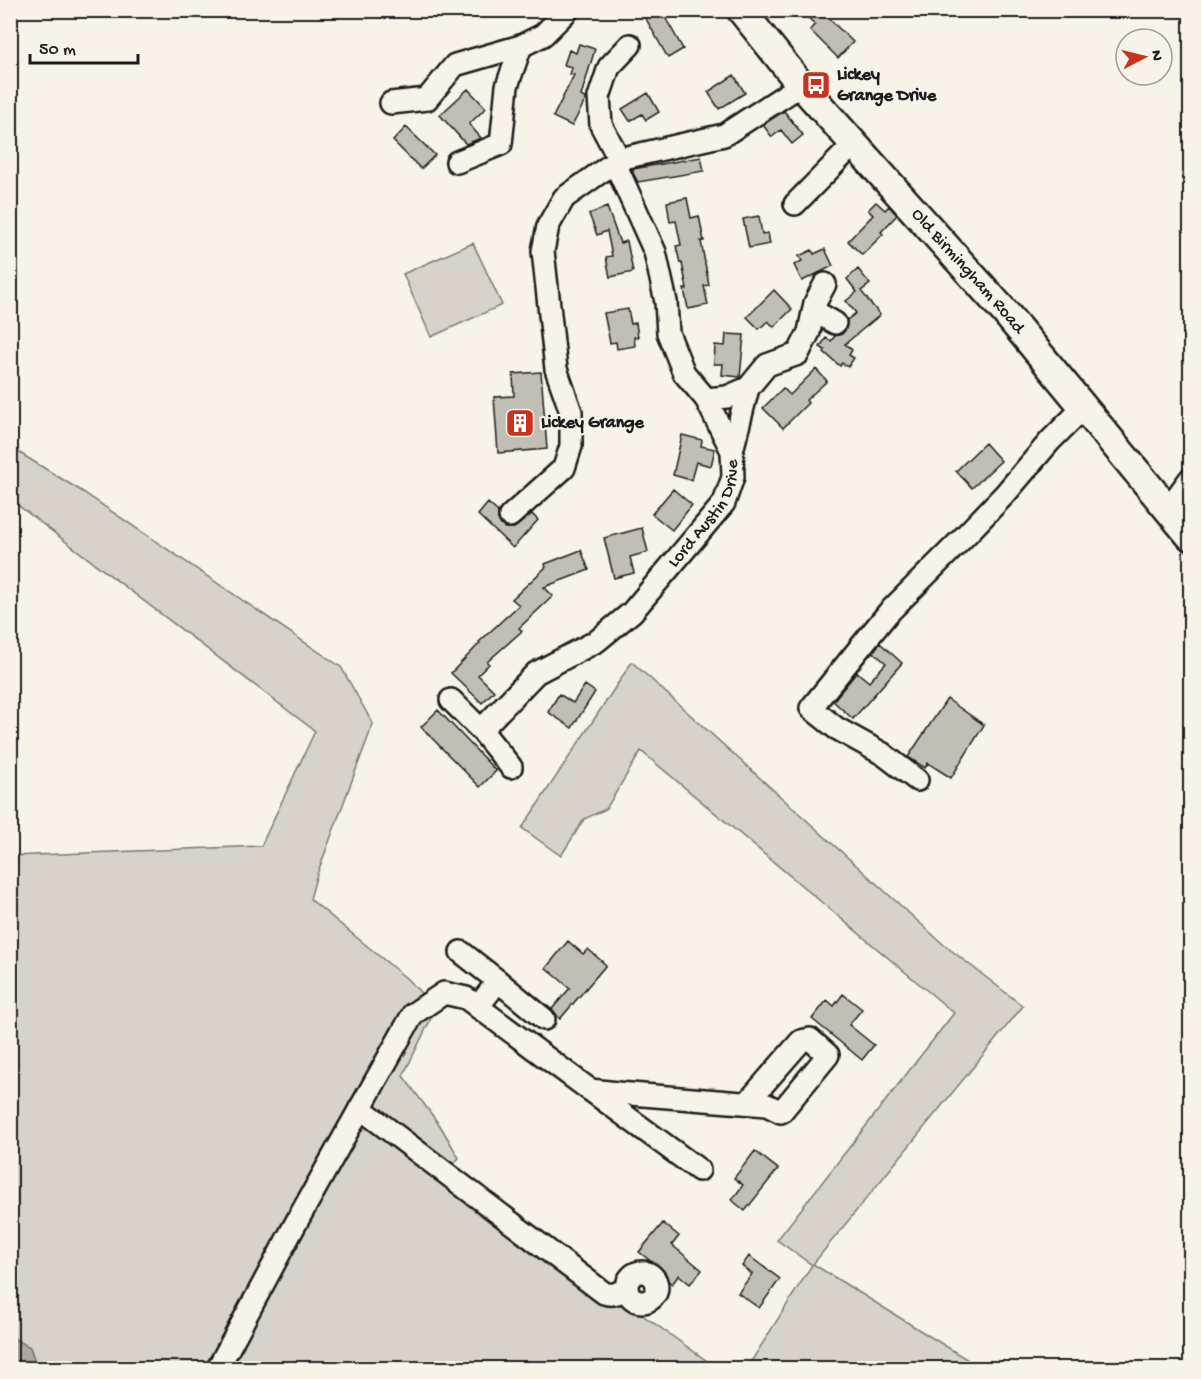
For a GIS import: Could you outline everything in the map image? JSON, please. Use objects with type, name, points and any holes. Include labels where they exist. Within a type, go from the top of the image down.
[{"type":"main road","name":"Old Birmingham Road","points":[[741,10],[801,85],[1004,311],[1191,536]]},
{"type":"street","points":[[391,103],[427,99],[455,65],[521,46],[543,34],[568,10]]},
{"type":"street","name":"Lord Austin Drive","points":[[481,730],[536,673],[597,641],[632,612],[724,503],[733,477],[732,451],[706,399],[684,374],[668,333],[666,302],[655,252],[618,170],[619,159],[601,125],[599,97],[609,67],[630,45]]},
{"type":"street","points":[[457,162],[501,144],[507,86],[521,46]]},
{"type":"street","points":[[510,516],[564,468],[571,446],[571,412],[556,369],[543,251],[548,226],[564,198],[619,159],[724,135],[801,85]]},
{"type":"street","points":[[795,204],[854,144]]},
{"type":"street","points":[[706,399],[728,397],[747,388],[767,365],[798,354],[809,332],[815,303],[825,284]]},
{"type":"street","points":[[814,310],[835,323]]},
{"type":"street","points":[[732,451],[747,388]]},
{"type":"street","points":[[917,780],[884,754],[837,728],[811,708],[888,613],[1005,494],[1050,441],[1084,407]]},
{"type":"street","points":[[1168,509],[1191,479]]},
{"type":"street","points":[[451,700],[481,730],[511,767]]},
{"type":"street","points":[[461,952],[544,1019]]},
{"type":"street","points":[[479,1008],[498,981]]},
{"type":"street","points":[[218,1368],[413,1014],[444,993],[466,999],[479,1008],[699,1170]]},
{"type":"street","points":[[590,1090],[747,1103]]},
{"type":"street","points":[[360,1108],[604,1293],[610,1295],[626,1288]]},
{"type":"shaded area","points":[[473,243],[502,305],[431,337],[403,274]]},
{"type":"shaded area","points":[[10,447],[83,492],[341,667],[373,724],[316,877],[310,899],[406,978],[436,1008],[403,1076],[441,1127],[459,1158],[449,1170],[548,1248],[717,1368],[37,1368],[30,1348],[11,1337],[11,856],[261,846],[315,731],[11,500]]},
{"type":"shaded area","points":[[632,662],[943,944],[1023,1006],[813,1264],[981,1368],[747,1368],[812,1265],[777,1240],[954,1013],[641,751],[606,809],[584,819],[561,856],[522,828]]},
{"type":"shaded area","points":[[11,1337],[30,1347],[37,1368],[11,1368]]},
{"type":"building","points":[[641,10],[661,10],[683,49],[668,58]]},
{"type":"building","points":[[799,10],[820,10],[853,42],[838,58],[810,30],[815,24]]},
{"type":"building","points":[[579,44],[595,49],[581,96],[586,99],[572,126],[553,117],[574,75],[570,74],[572,67],[564,65],[569,50],[576,53]]},
{"type":"building","points":[[734,75],[745,93],[719,109],[708,92]]},
{"type":"building","points":[[468,89],[486,108],[469,124],[481,138],[466,144],[440,115]]},
{"type":"building","points":[[648,93],[659,112],[646,120],[642,114],[630,121],[622,109]]},
{"type":"building","points":[[784,111],[803,135],[792,144],[781,130],[772,137],[763,125]]},
{"type":"building","points":[[406,127],[435,155],[421,169],[393,141]]},
{"type":"building","points":[[701,157],[704,171],[638,182],[633,173],[633,169]]},
{"type":"building","points":[[687,198],[691,218],[699,216],[709,285],[704,286],[708,305],[688,309],[684,289],[687,289],[676,246],[681,245],[676,221],[670,222],[667,202]]},
{"type":"building","points":[[876,202],[885,210],[889,206],[897,215],[881,232],[883,234],[862,255],[848,241],[873,215],[868,210]]},
{"type":"building","points":[[607,207],[620,243],[627,241],[633,272],[610,277],[606,257],[612,256],[607,231],[597,235],[589,214]]},
{"type":"building","points":[[759,216],[762,234],[768,233],[770,244],[749,248],[743,219]]},
{"type":"building","points":[[825,249],[833,266],[802,281],[794,265],[802,261],[799,256],[812,250],[814,254]]},
{"type":"building","points":[[858,269],[870,284],[861,291],[880,315],[845,344],[852,350],[849,355],[854,358],[848,367],[842,363],[840,366],[820,347],[826,338],[831,341],[835,336],[842,334],[846,329],[847,320],[856,313],[846,301],[857,292],[847,279]]},
{"type":"building","points":[[774,290],[792,309],[774,327],[768,321],[759,329],[747,317]]},
{"type":"building","points":[[628,309],[631,324],[636,323],[638,337],[634,337],[635,346],[617,349],[616,342],[610,343],[604,313]]},
{"type":"building","points":[[726,334],[744,335],[740,377],[722,375],[723,364],[714,364],[715,345],[725,346]]},
{"type":"building","points":[[816,369],[827,381],[806,400],[808,403],[783,428],[763,408],[783,388],[790,395]]},
{"type":"building","name":"Lickey Grange","points":[[541,372],[547,449],[498,453],[494,397],[514,396],[513,374]]},
{"type":"building","points":[[682,435],[702,440],[701,446],[715,449],[711,466],[696,462],[691,480],[673,475]]},
{"type":"building","points":[[985,443],[1001,461],[972,488],[956,471]]},
{"type":"building","points":[[673,489],[692,505],[672,530],[652,514]]},
{"type":"building","points":[[488,503],[498,512],[498,519],[505,528],[514,528],[532,514],[538,520],[513,548],[478,515]]},
{"type":"building","points":[[642,528],[648,552],[630,557],[634,573],[614,578],[604,538]]},
{"type":"building","points":[[581,550],[589,570],[544,587],[553,596],[519,628],[522,631],[487,662],[489,664],[478,675],[494,691],[482,703],[451,673],[479,642],[519,605],[512,599],[546,567],[545,564]]},
{"type":"building","points":[[880,643],[902,663],[853,719],[833,701],[857,672],[869,682],[886,663],[873,652]]},
{"type":"building","points":[[585,685],[595,692],[572,728],[548,712],[559,694],[573,703]]},
{"type":"building","points":[[947,699],[984,725],[951,778],[928,763],[925,768],[908,757]]},
{"type":"building","points":[[438,710],[496,771],[480,787],[421,727]]},
{"type":"building","points":[[568,941],[583,954],[588,949],[606,965],[560,1019],[552,1009],[570,988],[546,968]]},
{"type":"building","points":[[843,994],[862,1009],[849,1025],[874,1045],[862,1060],[812,1019],[827,1000],[834,1006]]},
{"type":"building","points":[[755,1151],[778,1169],[745,1211],[732,1200],[743,1185],[734,1178]]},
{"type":"building","points":[[663,1223],[679,1236],[672,1245],[702,1270],[690,1284],[679,1275],[672,1284],[659,1273],[662,1270],[639,1252]]},
{"type":"building","points":[[749,1256],[780,1279],[759,1308],[738,1293],[752,1274],[742,1266]]},
{"type":"place","name":"Lickey Grange Drive","points":[[816,85]]},
{"type":"place","name":"Lickey Grange","points":[[520,423]]}]
